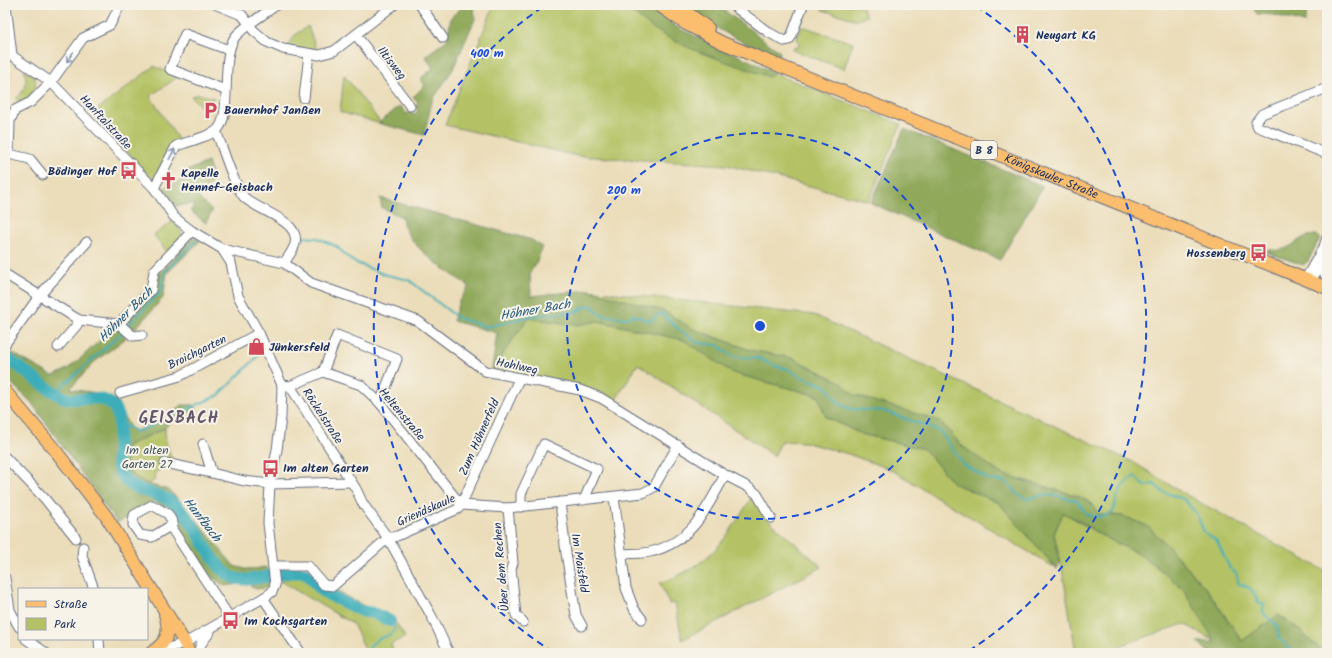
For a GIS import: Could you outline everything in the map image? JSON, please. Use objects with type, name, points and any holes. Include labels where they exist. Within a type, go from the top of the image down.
[{"type":"main road","name":"Königskauler Straße","points":[[659,5],[701,32],[723,43],[1327,288]]},
{"type":"main road","name":"Königskauler Straße","points":[[677,5],[698,22],[754,55]]},
{"type":"main road","points":[[5,391],[55,450],[106,516],[187,648]]},
{"type":"main road","points":[[151,653],[162,646],[167,636],[167,622],[162,606]]},
{"type":"street","points":[[6,5],[8,53]]},
{"type":"street","points":[[43,175],[30,159],[7,156],[10,121],[15,110],[31,102],[51,82],[79,42],[110,25],[120,5]]},
{"type":"street","points":[[217,5],[242,15],[253,30],[267,42],[284,49],[310,54],[330,53],[394,5]]},
{"type":"street","points":[[154,188],[176,146],[216,132],[222,122],[225,112],[225,90],[229,50],[236,36],[276,5]]},
{"type":"street","points":[[420,5],[443,38]]},
{"type":"street","points":[[732,5],[768,32],[784,41],[789,40],[791,37],[803,5]]},
{"type":"street","points":[[225,90],[170,69],[185,34],[229,50]]},
{"type":"street","name":"Iltisweg","points":[[356,35],[410,106]]},
{"type":"street","name":"Hanftalstraße","points":[[8,53],[51,82],[154,188],[174,217],[192,231],[222,249],[231,263],[238,296],[286,386],[277,450],[270,484],[268,523],[274,572]]},
{"type":"street","points":[[304,98],[310,54]]},
{"type":"street","points":[[1327,88],[1262,114],[1256,122],[1258,127],[1327,154]]},
{"type":"street","points":[[216,132],[238,188],[245,198],[291,227],[296,235],[295,245],[284,263]]},
{"type":"street","points":[[124,328],[151,290],[154,271],[192,231]]},
{"type":"street","points":[[1305,280],[1323,248],[1327,237]]},
{"type":"street","points":[[5,344],[40,295],[87,242]]},
{"type":"street","points":[[1323,248],[1322,263],[1327,279]]},
{"type":"street","name":"Hohlweg","points":[[222,249],[284,263],[312,283],[418,321],[485,371],[591,393],[610,402],[757,494],[771,518]]},
{"type":"street","points":[[1305,280],[1316,274],[1322,263]]},
{"type":"street","points":[[5,274],[78,320],[124,328],[133,336],[142,335]]},
{"type":"street","points":[[58,347],[77,325],[78,320]]},
{"type":"street","name":"Broichgarten","points":[[120,393],[180,376],[259,333]]},
{"type":"street","points":[[286,386],[323,372],[337,335],[397,359],[380,403]]},
{"type":"street","name":"Heltenstraße","points":[[323,372],[361,385],[380,403],[461,505]]},
{"type":"street","name":"Zum Höhnerfeld","points":[[461,505],[519,379]]},
{"type":"street","name":"Röckelstraße","points":[[286,386],[351,482],[363,504],[388,538],[432,616],[448,653]]},
{"type":"street","points":[[203,444],[212,473]]},
{"type":"street","points":[[521,507],[521,494],[544,444],[597,469],[584,500]]},
{"type":"street","name":"Griendskaule","points":[[388,538],[397,536],[458,509],[461,505],[508,508],[649,491],[654,487],[678,445]]},
{"type":"street","points":[[5,456],[44,498],[76,538]]},
{"type":"street","points":[[165,463],[244,481],[270,484],[351,482]]},
{"type":"street","points":[[622,554],[648,552],[667,546],[682,538],[701,518],[726,475]]},
{"type":"street","points":[[614,496],[626,588],[634,609],[642,619]]},
{"type":"street","name":"Im Maisfeld","points":[[560,502],[566,553],[576,615],[582,626]]},
{"type":"street","name":"Über dem Rechen","points":[[508,508],[513,563],[511,569],[516,615],[523,622]]},
{"type":"street","points":[[170,526],[230,618]]},
{"type":"street","points":[[151,653],[187,648],[213,628],[263,598],[272,592],[275,585],[274,572],[308,566],[324,585],[333,586],[388,538]]},
{"type":"street","points":[[83,547],[82,556],[94,588]]},
{"type":"street","points":[[5,578],[10,610],[18,625]]},
{"type":"street","points":[[263,598],[301,653]]},
{"type":"street","points":[[198,653],[201,644],[213,628]]},
{"type":"street","points":[[27,640],[46,653]]},
{"type":"street","points":[[99,640],[100,653]]},
{"type":"green space","points":[[465,5],[474,5],[475,19],[453,69],[432,101],[424,135],[381,124],[380,122],[400,106],[407,114],[411,111],[413,115],[418,111],[415,107],[418,104],[413,97],[425,85],[420,79],[433,68],[425,56],[447,40],[451,17]]},
{"type":"green space","points":[[494,5],[636,5],[656,26],[901,124],[869,201],[726,165],[577,156],[445,125]]},
{"type":"green space","points":[[626,5],[644,5],[680,29],[774,72],[770,77],[693,49],[656,30],[640,19]]},
{"type":"green space","points":[[684,5],[717,5],[780,52],[779,58],[729,35],[695,14]]},
{"type":"green space","points":[[824,5],[861,5],[867,16],[858,20],[822,10]]},
{"type":"green space","points":[[1251,5],[1309,5],[1304,23],[1275,15],[1257,14]]},
{"type":"green space","points":[[308,26],[317,51],[287,47],[295,35]]},
{"type":"green space","points":[[802,26],[853,43],[844,69],[792,50],[793,48],[798,47],[799,44],[797,38]]},
{"type":"green space","points":[[154,66],[178,77],[150,96],[180,142],[168,149],[154,182],[93,113]]},
{"type":"green space","points":[[24,70],[35,76],[36,89],[29,99],[19,102],[16,99],[24,89],[26,82]]},
{"type":"green space","points":[[344,75],[380,122],[381,124],[340,112]]},
{"type":"green space","points":[[199,94],[214,98],[202,108],[191,96]]},
{"type":"green space","points":[[904,129],[1043,186],[1000,260],[871,203]]},
{"type":"green space","points":[[208,162],[214,180],[198,197],[212,211],[206,223],[190,211],[195,204],[173,206],[162,189],[186,178],[187,171]]},
{"type":"green space","points":[[380,198],[532,240],[542,247],[537,261],[530,273],[531,296],[589,290],[664,311],[693,329],[750,350],[792,358],[842,383],[854,395],[940,421],[962,446],[1001,474],[1078,496],[1090,502],[1098,514],[1123,516],[1147,526],[1166,544],[1208,591],[1242,641],[1278,615],[1297,628],[1324,653],[1209,653],[1198,642],[1215,642],[1183,589],[1146,558],[1099,534],[1078,520],[1063,513],[1054,534],[1060,562],[1057,569],[999,503],[953,483],[924,449],[861,434],[826,417],[818,396],[733,373],[684,340],[598,321],[578,325],[528,318],[492,369],[497,333],[453,321],[459,301],[469,286],[439,265],[418,247],[410,237],[402,217],[382,208]]},
{"type":"green space","points":[[173,221],[181,231],[182,236],[167,252],[154,235]]},
{"type":"green space","points":[[1317,235],[1320,238],[1308,261],[1303,265],[1260,250],[1250,249],[1285,249],[1305,237]]},
{"type":"green space","points":[[193,237],[200,241],[167,273],[163,298],[134,330],[126,321],[156,291],[159,274]]},
{"type":"green space","points":[[589,290],[814,315],[1133,462],[1183,493],[1327,572],[1327,653],[1324,653],[1297,628],[1278,615],[1243,642],[1208,591],[1166,544],[1147,526],[1123,516],[1098,514],[1090,502],[1040,485],[1001,474],[962,446],[942,424],[854,395],[842,383],[792,358],[750,350]]},
{"type":"green space","points":[[528,318],[578,325],[598,321],[684,340],[733,373],[818,396],[826,417],[861,434],[924,449],[953,483],[999,503],[1057,569],[890,469],[848,454],[804,442],[782,441],[774,456],[638,364],[614,403],[492,369]]},
{"type":"green space","points":[[119,329],[126,338],[93,363],[70,389],[96,393],[117,400],[123,415],[133,432],[166,418],[182,405],[193,405],[197,411],[177,415],[165,428],[127,446],[126,460],[131,474],[147,484],[169,490],[184,505],[234,566],[249,570],[265,567],[270,571],[270,588],[255,589],[248,583],[225,586],[204,572],[178,528],[172,513],[154,501],[117,523],[31,402],[5,377],[5,349],[53,376],[63,372],[102,338]]},
{"type":"green space","name":"Im alten Garten 27","points":[[165,428],[166,443],[173,462],[165,463],[161,469],[155,473],[154,481],[147,484],[131,474],[126,460],[127,446]]},
{"type":"green space","points":[[753,495],[766,518],[822,567],[682,640],[675,603],[669,604],[660,583],[693,567],[716,549],[734,525]]},
{"type":"green space","points":[[1063,512],[1099,534],[1146,558],[1183,589],[1216,642],[1184,624],[1099,653],[1076,653],[1061,563],[1054,534]]},
{"type":"green space","points":[[302,569],[321,583],[366,607],[392,617],[405,637],[391,644],[394,653],[367,653],[353,624],[280,581],[278,571]]},
{"type":"waterway","name":"Höhner Bach","points":[[301,237],[317,238],[336,246],[352,261],[383,274],[409,280],[458,318],[488,327],[530,316],[575,312],[587,306],[592,306],[601,315],[628,318],[633,315],[650,321],[661,313],[677,328],[698,343],[717,345],[733,357],[758,358],[775,366],[788,369],[799,376],[826,386],[838,403],[851,409],[884,411],[940,431],[963,464],[989,480],[1003,481],[1013,488],[1017,494],[1026,499],[1044,495],[1058,496],[1077,501],[1087,515],[1102,517],[1113,512],[1120,490],[1134,476],[1145,486],[1154,484],[1163,492],[1184,499],[1197,515],[1204,532],[1217,541],[1230,569],[1236,573],[1239,584],[1249,588],[1255,595],[1258,602],[1264,604],[1263,613],[1277,626],[1279,639],[1295,653]]},
{"type":"waterway","name":"Höhner Bach","points":[[127,327],[161,291],[165,272],[196,241]]},
{"type":"waterway","name":"Höhner Bach","points":[[56,392],[124,331]]},
{"type":"waterway","name":"Höhner Bach","points":[[118,422],[137,432],[219,395],[263,351]]},
{"type":"waterway","name":"Hanfbach","points":[[5,357],[65,398],[95,398],[107,401],[112,405],[116,411],[118,419],[117,463],[123,477],[134,487],[169,500],[179,507],[225,573],[234,578],[241,579],[259,578],[297,572],[306,573],[323,592],[361,611],[373,613],[390,621]]},
{"type":"waterway","name":"Hanfbach","points":[[369,653],[370,646],[378,639],[392,634],[395,628],[390,621]]},
{"type":"place","name":"Neugart KG","points":[[1023,35]]},
{"type":"place","name":"Bauernhof Janßen","points":[[211,110]]},
{"type":"place","name":"Bödinger Hof","points":[[129,171]]},
{"type":"place","name":"Kapelle Hennef-Geisbach","points":[[168,180]]},
{"type":"place","name":"Hossenberg","points":[[1259,253]]},
{"type":"place","name":"Jünkersfeld","points":[[256,347]]},
{"type":"place","name":"Im alten Garten","points":[[270,468]]},
{"type":"place","name":"Im Kochsgarten","points":[[231,621]]},
{"type":"district","name":"GEISBACH","points":[[179,417]]}]
